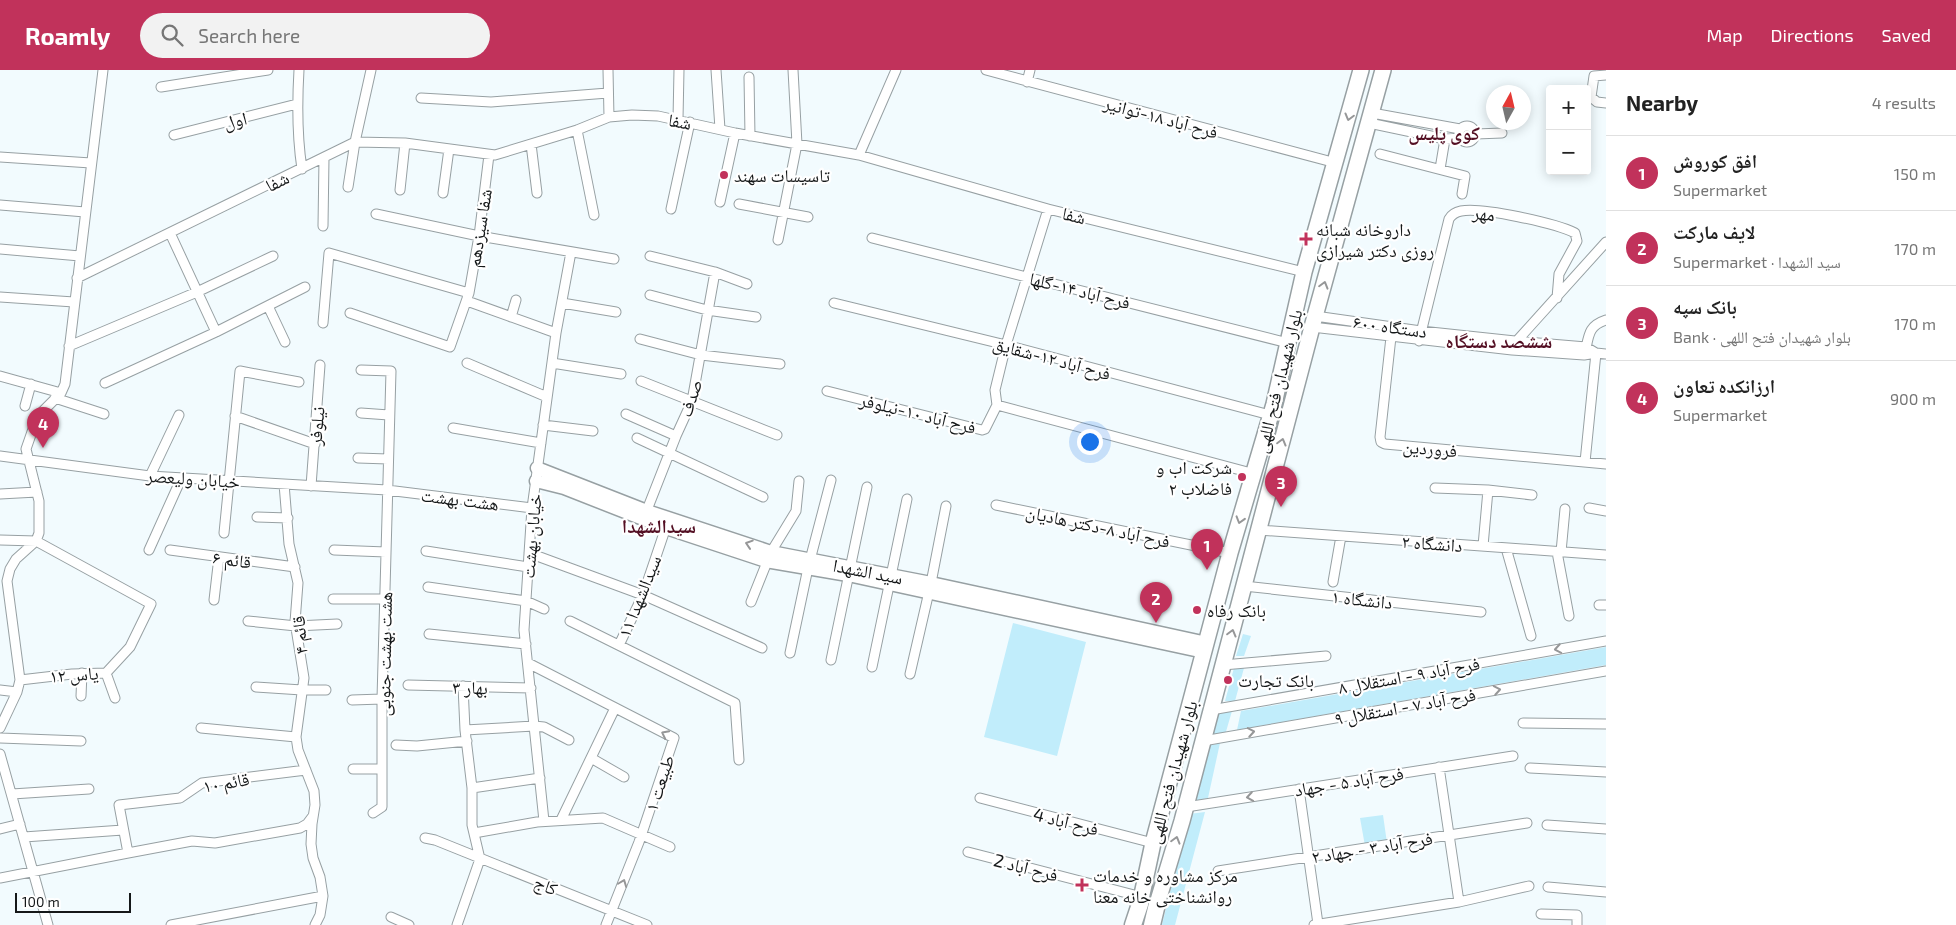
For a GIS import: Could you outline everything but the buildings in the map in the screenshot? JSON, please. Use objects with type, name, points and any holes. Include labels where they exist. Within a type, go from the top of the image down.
[{"type":"highway","points":[[1135,925],[1141,900]]},
{"type":"highway","points":[[1152,925],[1158,904]]},
{"type":"highway","name":"بلوار شهیدان فتح اللهی","points":[[1156,925],[1158,904]]},
{"type":"main road","name":"بلوار شهیدان فتح اللهی","points":[[1141,900],[1153,843],[1230,553],[1255,474],[1304,272],[1362,70]]},
{"type":"main road","name":"بلوار شهیدان فتح اللهی","points":[[1158,904],[1186,807],[1313,322],[1383,70]]},
{"type":"street","points":[[0,728],[17,692],[20,680],[4,585],[16,559],[36,541],[40,526],[37,492],[26,449],[34,426],[42,412],[58,395],[65,384],[103,70]]},
{"type":"street","points":[[161,88],[268,70]]},
{"type":"street","points":[[299,70],[297,104],[299,151],[302,169]]},
{"type":"street","points":[[348,187],[355,142],[371,70]]},
{"type":"street","points":[[608,70],[610,117]]},
{"type":"street","points":[[678,119],[679,70]]},
{"type":"street","points":[[716,70],[720,129]]},
{"type":"street","points":[[778,240],[797,144],[793,70]]},
{"type":"street","points":[[859,155],[896,70]]},
{"type":"street","name":"فرح آباد ۱۸-توانیر","points":[[986,70],[1336,163]]},
{"type":"street","points":[[1027,82],[1030,70]]},
{"type":"street","points":[[1606,76],[1594,76],[1591,97],[1597,102],[1606,103]]},
{"type":"street","points":[[749,77],[750,136]]},
{"type":"street","points":[[421,98],[491,102],[608,93]]},
{"type":"street","name":"اول","points":[[174,135],[297,104]]},
{"type":"street","name":"شفا","points":[[77,278],[355,142],[405,143],[495,155],[577,130],[610,117],[632,115],[678,119],[750,136],[859,155],[1048,209],[1304,272]]},
{"type":"street","points":[[1370,118],[1460,133]]},
{"type":"street","points":[[1370,118],[1445,139],[1460,133]]},
{"type":"street","points":[[671,209],[690,122]]},
{"type":"street","points":[[1467,125],[1476,134],[1472,140],[1465,143],[1460,133],[1462,126],[1467,125]]},
{"type":"street","points":[[577,130],[594,215]]},
{"type":"street","points":[[720,202],[735,133]]},
{"type":"street","points":[[1476,134],[1502,133]]},
{"type":"street","points":[[1440,169],[1445,139]]},
{"type":"street","points":[[400,190],[405,143]]},
{"type":"street","points":[[531,144],[537,193]]},
{"type":"street","points":[[443,193],[449,149]]},
{"type":"street","points":[[1380,154],[1465,176],[1462,194]]},
{"type":"street","name":"شفا سیزدهم","points":[[350,314],[450,347],[468,297],[479,236],[489,155]]},
{"type":"street","points":[[0,158],[91,164]]},
{"type":"street","points":[[323,226],[324,158]]},
{"type":"street","points":[[739,204],[808,216]]},
{"type":"street","points":[[0,205],[85,212]]},
{"type":"street","points":[[997,404],[995,390],[1006,345],[1048,209]]},
{"type":"street","name":"مهر","points":[[1419,341],[1449,219],[1452,214],[1463,210],[1516,217],[1562,227],[1575,233],[1577,241],[1557,279],[1557,298]]},
{"type":"street","points":[[376,214],[479,236],[614,259]]},
{"type":"street","points":[[170,233],[216,332]]},
{"type":"street","name":"فرح آباد ۱۴-گلها","points":[[872,238],[1288,343]]},
{"type":"street","points":[[1514,346],[1606,242]]},
{"type":"street","points":[[0,250],[80,256]]},
{"type":"street","name":"خیابان بهشت","points":[[544,821],[524,630],[532,508],[556,333],[571,252]]},
{"type":"street","points":[[323,322],[329,253],[468,297],[511,317],[556,333]]},
{"type":"street","points":[[69,346],[197,292],[273,256]]},
{"type":"street","points":[[650,256],[715,272],[747,284]]},
{"type":"street","name":"صدف","points":[[645,515],[692,401],[715,272]]},
{"type":"street","points":[[105,383],[216,332],[305,287]]},
{"type":"street","points":[[650,294],[707,310],[756,317]]},
{"type":"street","points":[[0,297],[74,302]]},
{"type":"street","points":[[511,317],[516,300]]},
{"type":"street","points":[[562,303],[616,312]]},
{"type":"street","name":"فرح آباد ۱۲-شقایق","points":[[834,303],[1006,345],[1270,415]]},
{"type":"street","points":[[268,306],[285,342]]},
{"type":"street","points":[[1585,351],[1592,327],[1596,323],[1606,320]]},
{"type":"street","name":"۶۰۰ دستگاه","points":[[1313,322],[1421,331],[1514,346]]},
{"type":"street","name":"۶۰۰ دستگاه","points":[[1313,322],[1419,341],[1585,351],[1601,354]]},
{"type":"street","name":"فروردین","points":[[1391,337],[1381,442],[1385,444],[1585,462]]},
{"type":"street","points":[[640,339],[701,355],[780,364]]},
{"type":"street","points":[[1601,354],[1585,462],[1606,464]]},
{"type":"street","points":[[467,363],[547,397]]},
{"type":"street","points":[[552,363],[621,374]]},
{"type":"street","name":"نیلوفر","points":[[311,486],[320,365]]},
{"type":"street","name":"هشت بهشت جنوبی","points":[[361,370],[391,371],[382,699],[382,807],[373,813]]},
{"type":"street","points":[[224,533],[240,371],[299,382]]},
{"type":"street","points":[[0,376],[31,384],[104,414]]},
{"type":"street","points":[[640,381],[777,435]]},
{"type":"street","points":[[25,406],[31,384]]},
{"type":"street","name":"فرح آباد ۱۰-نیلوفر","points":[[827,391],[982,430],[985,429],[997,404],[1255,474]]},
{"type":"street","points":[[361,413],[389,415]]},
{"type":"street","points":[[626,414],[676,436]]},
{"type":"street","points":[[150,476],[179,415]]},
{"type":"street","points":[[235,416],[315,444]]},
{"type":"street","points":[[543,425],[593,432]]},
{"type":"street","points":[[453,428],[541,442]]},
{"type":"street","points":[[637,438],[763,497]]},
{"type":"street","name":"خیابان ولیعصر","points":[[0,456],[181,479],[387,490]]},
{"type":"street","points":[[358,458],[388,459]]},
{"type":"street","name":"سید الشهدا","points":[[537,475],[564,488],[769,556],[849,571],[1206,647]]},
{"type":"street","points":[[149,550],[181,479]]},
{"type":"street","points":[[790,653],[809,564],[831,480]]},
{"type":"street","points":[[751,602],[769,556],[796,511],[799,481]]},
{"type":"street","name":"قائم ۴","points":[[284,484],[289,544],[298,583],[296,626],[303,670],[296,737],[298,750],[314,792],[312,844],[322,896],[320,915],[316,925]]},
{"type":"street","points":[[832,660],[867,487]]},
{"type":"street","points":[[1435,488],[1532,494]]},
{"type":"street","name":"هشت بهشت","points":[[387,490],[532,508]]},
{"type":"street","points":[[1483,546],[1488,490]]},
{"type":"street","points":[[0,494],[37,492]]},
{"type":"street","points":[[872,667],[907,499]]},
{"type":"street","name":"فرح آباد ۸-دکتر هادیان","points":[[996,505],[1230,553]]},
{"type":"street","points":[[910,674],[930,588],[946,506]]},
{"type":"street","points":[[1589,508],[1606,511]]},
{"type":"street","points":[[1565,509],[1559,552],[1569,616]]},
{"type":"street","points":[[257,517],[288,518]]},
{"type":"street","name":"سیدالشهدا ۱۱","points":[[619,645],[642,596],[668,523]]},
{"type":"street","name":"دانشگاه ۲","points":[[1259,530],[1606,556]]},
{"type":"street","points":[[1333,582],[1341,536]]},
{"type":"street","points":[[0,540],[36,541]]},
{"type":"street","name":"یاس ۱۲","points":[[20,680],[82,673],[106,673],[130,647],[151,604],[36,541]]},
{"type":"street","points":[[1506,548],[1531,636]]},
{"type":"street","name":"قائم ۶","points":[[170,550],[295,567]]},
{"type":"street","points":[[334,550],[386,552]]},
{"type":"street","points":[[426,551],[528,567]]},
{"type":"street","points":[[529,553],[642,596],[762,648]]},
{"type":"street","points":[[214,600],[219,557]]},
{"type":"street","name":"دانشگاه ۱","points":[[1244,586],[1481,612]]},
{"type":"street","points":[[428,587],[526,600],[544,609]]},
{"type":"street","points":[[333,599],[385,600]]},
{"type":"street","points":[[570,620],[735,703],[739,760]]},
{"type":"street","points":[[248,621],[296,626],[337,624]]},
{"type":"street","points":[[429,634],[526,644]]},
{"type":"street","name":"فرح آباد ۹ - استقلال ۸","points":[[1211,710],[1606,641]]},
{"type":"street","points":[[1223,665],[1326,656]]},
{"type":"street","name":"طبیعت ۱","points":[[528,663],[674,738],[642,834],[606,925]]},
{"type":"street","name":"فرح آباد ۷ - استقلال ۹","points":[[1203,741],[1606,671]]},
{"type":"street","points":[[81,696],[82,673]]},
{"type":"street","points":[[106,673],[115,698]]},
{"type":"street","name":"بهار ۳","points":[[408,685],[531,688]]},
{"type":"street","points":[[457,925],[480,859],[472,825],[472,788],[465,730],[463,686]]},
{"type":"street","points":[[256,687],[326,690]]},
{"type":"street","points":[[0,690],[17,692]]},
{"type":"street","points":[[352,700],[382,699]]},
{"type":"street","points":[[561,820],[615,708]]},
{"type":"street","points":[[1523,723],[1606,724]]},
{"type":"street","points":[[465,730],[534,726],[544,728],[569,740]]},
{"type":"street","points":[[201,728],[296,737]]},
{"type":"street","points":[[0,738],[81,741]]},
{"type":"street","points":[[396,745],[417,746],[467,742]]},
{"type":"street","points":[[0,754],[3,776],[12,794],[48,925]]},
{"type":"street","name":"فرح آباد ۵ - جهاد","points":[[1186,807],[1513,756]]},
{"type":"street","points":[[591,758],[624,777]]},
{"type":"street","points":[[1439,767],[1459,902]]},
{"type":"street","points":[[1530,768],[1606,772]]},
{"type":"street","points":[[352,769],[382,769]]},
{"type":"street","name":"قائم ۱۰","points":[[123,830],[119,805],[180,798],[202,783],[306,770]]},
{"type":"street","points":[[472,788],[540,778]]},
{"type":"street","points":[[12,794],[89,789]]},
{"type":"street","points":[[1298,789],[1316,925],[1459,902],[1529,886]]},
{"type":"street","name":"فرح آباد 4","points":[[980,798],[1153,843]]},
{"type":"street","points":[[0,878],[192,841],[215,844],[300,828],[307,824],[313,814]]},
{"type":"street","points":[[474,833],[544,821],[603,818],[670,847]]},
{"type":"street","name":"فرح آباد ۳ - جهاد ۲","points":[[1218,871],[1527,823]]},
{"type":"street","points":[[0,828],[20,824]]},
{"type":"street","points":[[1547,825],[1606,829]]},
{"type":"street","points":[[24,837],[123,830],[128,853]]},
{"type":"street","name":"کاج","points":[[425,838],[435,840],[647,925]]},
{"type":"street","name":"فرح آباد 2","points":[[968,852],[1141,900]]},
{"type":"street","points":[[1548,887],[1606,892]]},
{"type":"street","points":[[173,925],[322,896]]},
{"type":"street","points":[[1541,914],[1577,915],[1577,925]]},
{"type":"street","points":[[390,917],[409,925]]},
{"type":"shaded area","points":[[1013,623],[1086,642],[1057,756],[984,737]]},
{"type":"shaded area","points":[[1243,634],[1251,636],[1244,656],[1236,656]]},
{"type":"shaded area","points":[[1606,647],[1606,665],[1237,730],[1241,711]]},
{"type":"shaded area","points":[[1234,668],[1244,668],[1235,701],[1225,701]]},
{"type":"shaded area","points":[[1232,711],[1225,735],[1212,734],[1218,712]]},
{"type":"shaded area","points":[[1220,743],[1208,798],[1194,801],[1208,746]]},
{"type":"shaded area","points":[[1205,812],[1175,925],[1162,925],[1189,814]]},
{"type":"shaded area","points":[[1383,815],[1387,843],[1365,846],[1360,818]]},
{"type":"place","name":"تاسیسات سهند","points":[[724,175]]},
{"type":"place","name":"داروخانه شبانه روزی دکتر شیرازی","points":[[1306,239]]},
{"type":"place","name":"ارزانکده تعاون","points":[[43,448]]},
{"type":"place","name":"شرکت اب و فاضلاب ۲","points":[[1242,477]]},
{"type":"place","name":"بانک سپه","points":[[1281,507]]},
{"type":"place","name":"افق کوروش","points":[[1207,570]]},
{"type":"place","name":"بانک رفاه","points":[[1197,610]]},
{"type":"place","name":"لایف مارکت","points":[[1156,623]]},
{"type":"place","name":"بانک تجارت","points":[[1228,680]]},
{"type":"place","name":"مرکز مشاوره و خدمات روانشناختی خانه معنا","points":[[1082,885]]},
{"type":"district","name":"کوی پلیس","points":[[1444,132]]},
{"type":"district","name":"ششصد دستگاه","points":[[1499,340]]},
{"type":"district","name":"سیدالشهدا","points":[[659,525]]}]
